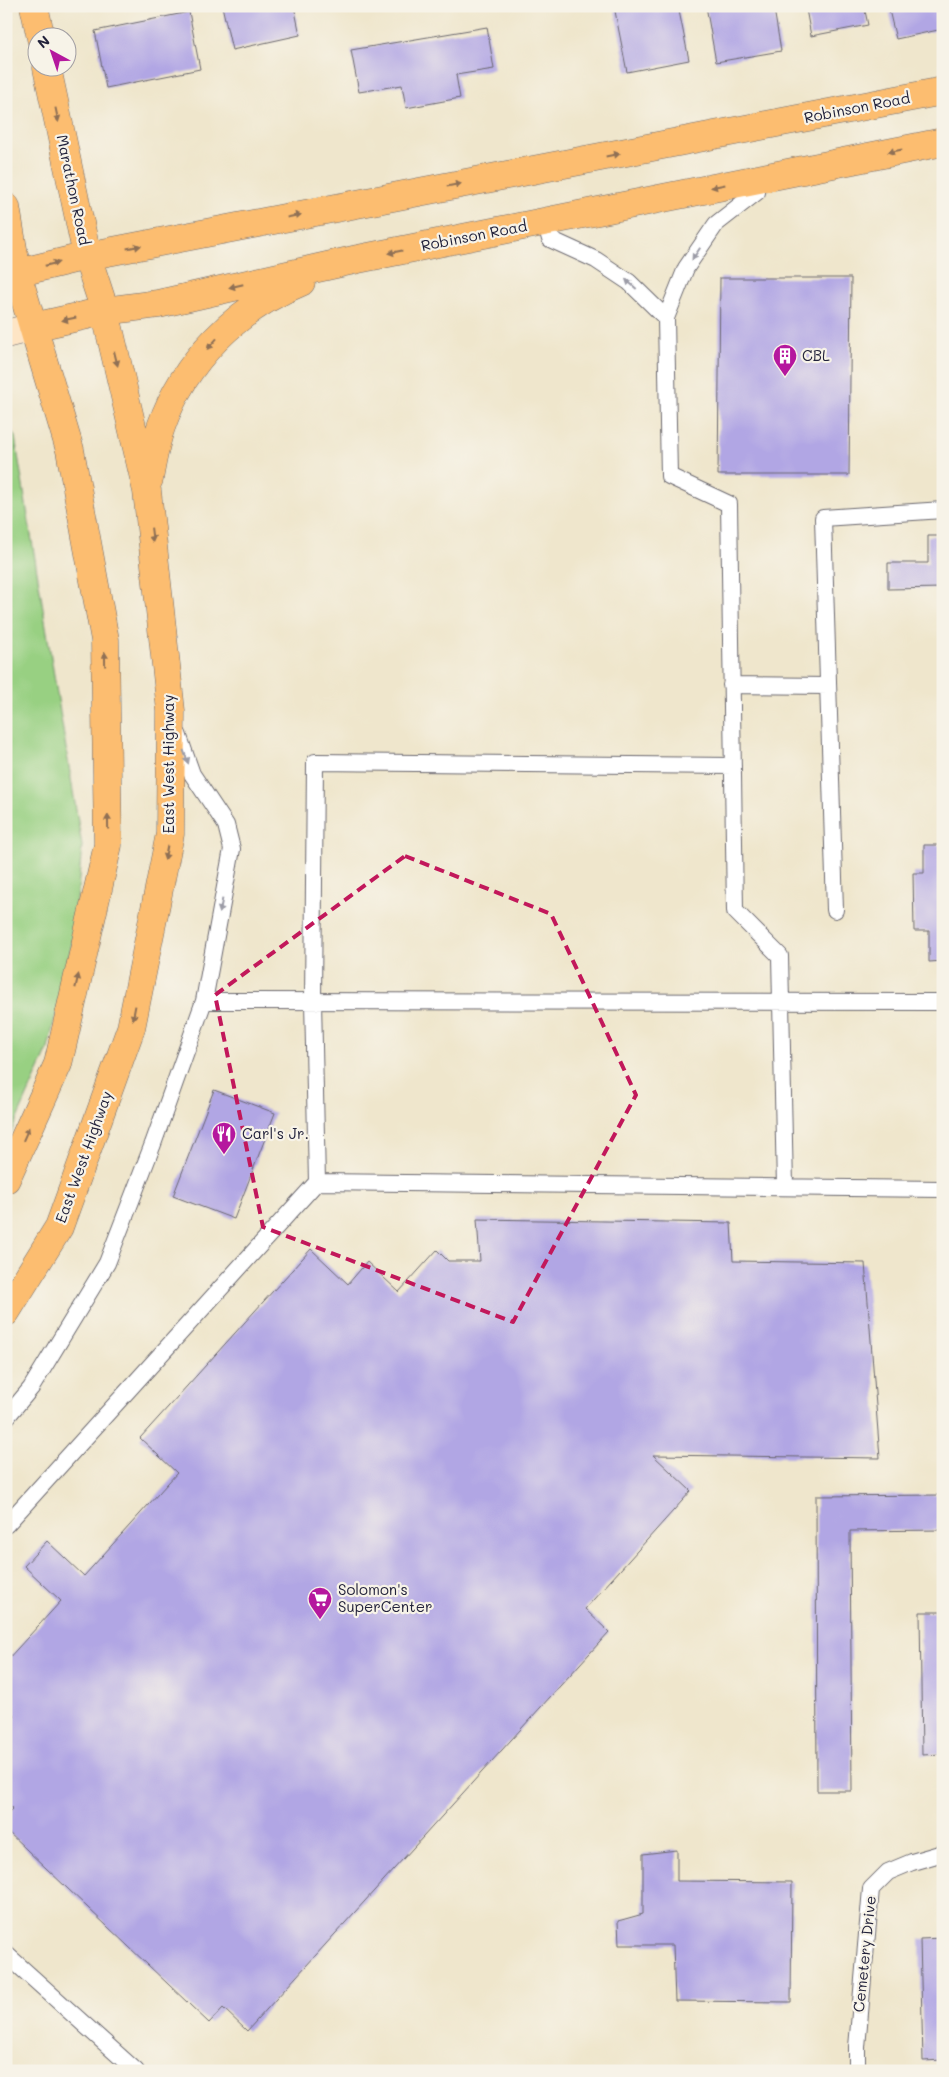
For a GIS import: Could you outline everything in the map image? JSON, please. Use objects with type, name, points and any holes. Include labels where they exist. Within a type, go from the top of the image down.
[{"type":"main road","points":[[34,6],[39,28]]},
{"type":"main road","name":"Marathon Road","points":[[49,78],[86,256],[105,311]]},
{"type":"main road","name":"Robinson Road","points":[[12,274],[86,256],[943,91]]},
{"type":"main road","name":"Robinson Road","points":[[6,334],[105,311],[158,304],[358,259],[943,142]]},
{"type":"main road","points":[[6,207],[12,274],[33,327],[70,450],[105,640],[108,845],[58,1064],[6,1179]]},
{"type":"main road","points":[[147,491],[155,444],[162,425],[173,399],[205,351],[231,323],[250,309],[288,287],[358,259]]},
{"type":"main road","name":"East West Highway","points":[[6,1312],[60,1228],[131,1028],[170,834],[171,711],[147,491],[105,311]]},
{"type":"lane","points":[[756,179],[757,192],[716,224],[686,268],[666,318],[669,476],[729,504],[735,911],[780,956],[785,1187]]},
{"type":"lane","points":[[545,222],[550,239],[596,260],[630,282],[666,318]]},
{"type":"lane","points":[[834,910],[823,518],[943,510]]},
{"type":"lane","points":[[731,685],[828,686]]},
{"type":"lane","points":[[6,1418],[31,1388],[107,1264],[153,1144],[204,1001],[232,849],[226,825],[192,774],[171,711]]},
{"type":"lane","points":[[6,1525],[317,1182],[313,1001],[315,762],[733,766]]},
{"type":"lane","points":[[204,1001],[943,1002]]},
{"type":"lane","points":[[317,1182],[943,1189]]},
{"type":"lane","name":"Cemetery Drive","points":[[857,2071],[856,2046],[871,1889],[888,1872],[912,1862],[943,1853]]},
{"type":"lane","points":[[6,1954],[136,2071]]},
{"type":"highlighted area","points":[[405,856],[551,914],[636,1095],[513,1322],[263,1227],[215,995]]},
{"type":"green space","points":[[6,420],[15,437],[82,846],[74,934],[48,1049],[6,1144]]},
{"type":"building","points":[[222,6],[294,6],[300,35],[232,50]]},
{"type":"building","points":[[614,6],[678,6],[689,60],[627,72]]},
{"type":"building","points":[[706,6],[764,6],[764,11],[774,9],[781,51],[716,62]]},
{"type":"building","points":[[792,6],[864,6],[868,25],[811,36],[806,9],[792,11]]},
{"type":"building","points":[[888,6],[943,6],[943,29],[896,39]]},
{"type":"building","points":[[189,12],[200,69],[106,88],[95,31]]},
{"type":"building","points":[[487,27],[494,69],[456,75],[460,98],[406,108],[402,85],[359,92],[351,50]]},
{"type":"building","name":"CBL","points":[[720,278],[851,278],[849,475],[718,475]]},
{"type":"building","points":[[928,536],[943,536],[943,588],[888,589],[888,563],[928,563]]},
{"type":"building","points":[[924,845],[943,845],[943,961],[929,962],[929,931],[914,931],[913,873],[924,873]]},
{"type":"building","name":"Carl's Jr.","points":[[214,1090],[275,1113],[234,1219],[173,1196]]},
{"type":"building","name":"Solomon's SuperCenter","points":[[477,1219],[731,1223],[733,1261],[865,1263],[880,1458],[653,1455],[691,1491],[585,1609],[609,1632],[247,2031],[223,2008],[209,2023],[6,1830],[6,1815],[13,1808],[6,1803],[6,1725],[15,1716],[6,1708],[6,1661],[61,1601],[24,1566],[47,1541],[84,1576],[177,1473],[140,1438],[311,1249],[348,1284],[367,1262],[399,1292],[437,1250],[448,1261],[480,1261]]},
{"type":"building","points":[[943,1495],[943,1530],[850,1531],[852,1791],[817,1791],[816,1496]]},
{"type":"building","points":[[920,1612],[943,1612],[943,1754],[922,1755]]},
{"type":"building","points":[[677,1850],[677,1881],[792,1882],[791,2002],[675,2001],[673,1945],[619,1945],[618,1921],[643,1914],[643,1854]]},
{"type":"building","points":[[943,1938],[943,2060],[923,2061],[920,1939]]},
{"type":"place","name":"CBL","points":[[785,377]]},
{"type":"place","name":"Carl's Jr.","points":[[224,1155]]},
{"type":"place","name":"Solomon's SuperCenter","points":[[320,1620]]}]
